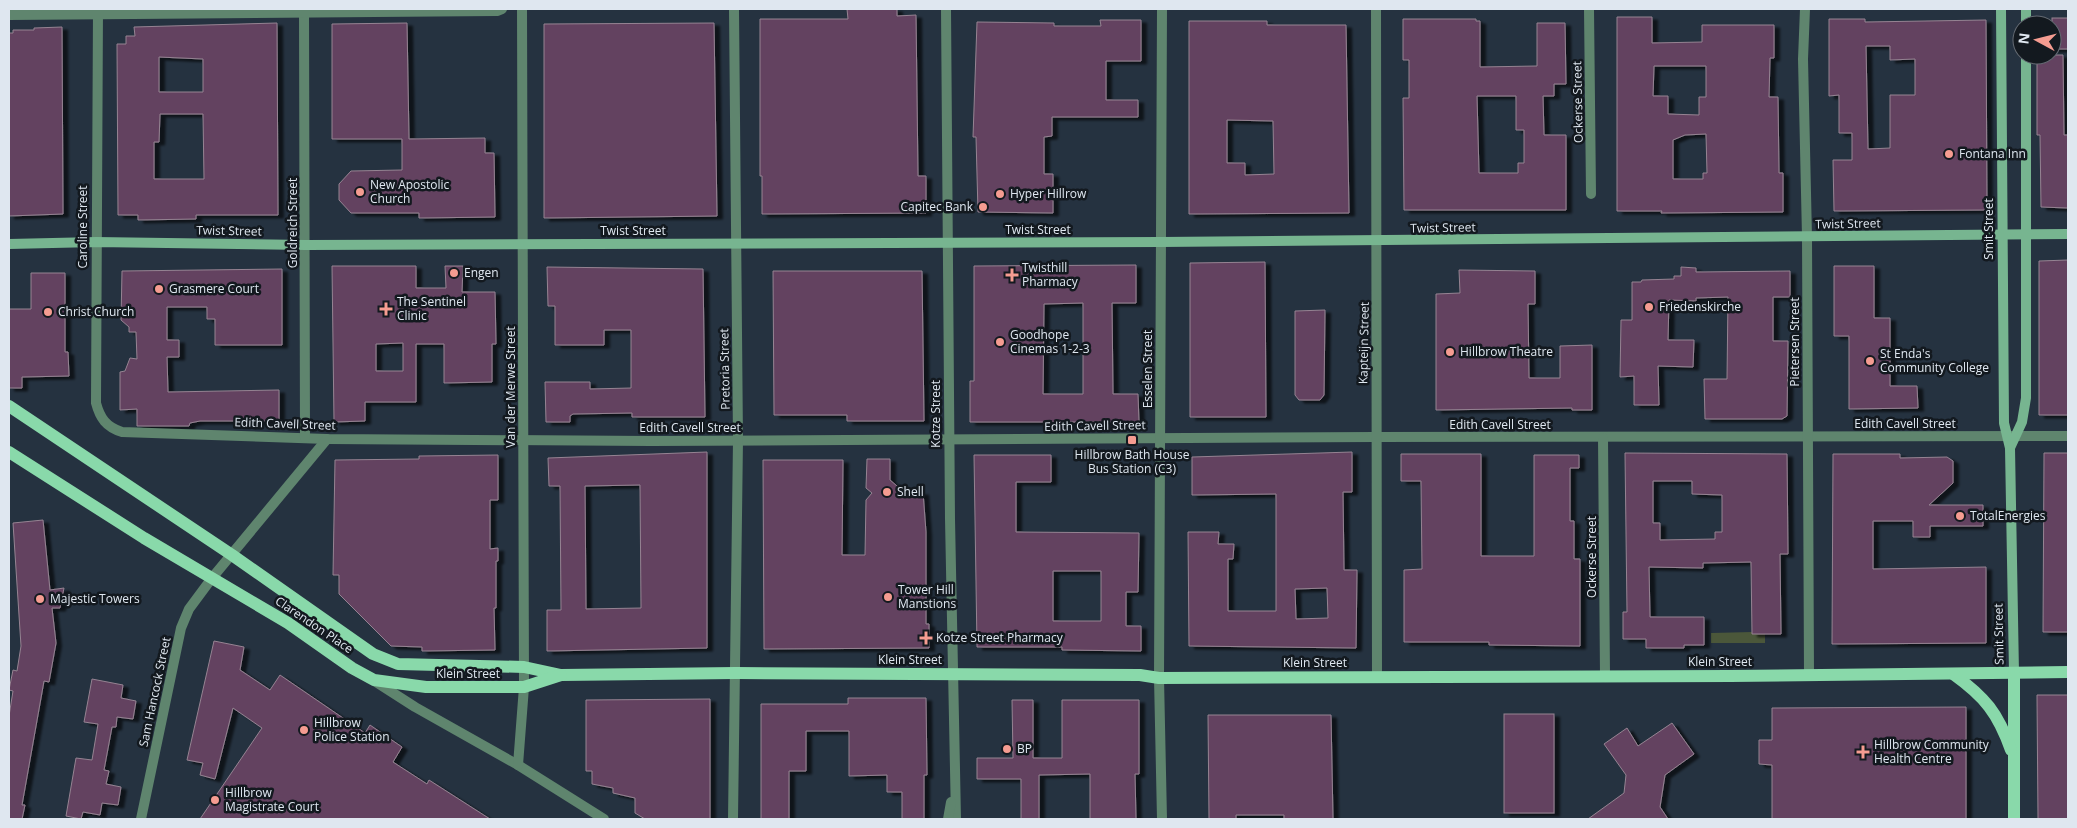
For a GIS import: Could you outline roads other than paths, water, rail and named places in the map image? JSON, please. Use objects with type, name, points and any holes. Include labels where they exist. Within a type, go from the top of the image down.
[{"type":"main road","name":"Clarendon Place","points":[[9,406],[232,555],[352,640],[386,661],[419,666],[524,667]]},
{"type":"main road","name":"Clarendon Place","points":[[9,452],[144,538],[288,623],[352,668],[374,680]]},
{"type":"main road","name":"Klein Street","points":[[524,667],[561,675],[952,673],[1140,675],[1159,678],[1605,675],[1809,676],[2068,672]]},
{"type":"main road","name":"Smit Street","points":[[2014,673],[2014,819]]},
{"type":"main road","points":[[1953,674],[1989,704],[2004,728],[2015,759]]},
{"type":"main road","name":"Klein Street","points":[[374,680],[426,687],[524,687],[561,675]]},
{"type":"street","points":[[9,16],[98,11],[497,11],[502,9]]},
{"type":"street","name":"Van der Merwe Street","points":[[518,764],[524,687],[522,9]]},
{"type":"street","name":"Pretoria Street","points":[[733,819],[738,440],[734,9]]},
{"type":"street","name":"Kotze Street","points":[[946,9],[949,441],[956,819]]},
{"type":"street","name":"Esselen Street","points":[[1162,9],[1159,678],[1162,819]]},
{"type":"street","name":"Kapteijn Street","points":[[1376,9],[1377,240],[1375,437],[1377,677]]},
{"type":"street","name":"Ockerse Street","points":[[1589,9],[1591,194]]},
{"type":"street","name":"Pietersen Street","points":[[1805,9],[1803,59],[1807,237],[1809,676]]},
{"type":"street","name":"Smit Street","points":[[2001,9],[2004,423],[2011,437]]},
{"type":"street","name":"Goldreich Street","points":[[304,10],[305,438]]},
{"type":"street","name":"Caroline Street","points":[[98,11],[96,403],[105,422],[112,429],[122,432]]},
{"type":"street","name":"Smit Street","points":[[2014,673],[2010,448],[2011,437],[2022,422],[2026,398],[2026,65]]},
{"type":"street","name":"Twist Street","points":[[9,244],[96,242],[306,245],[1161,242],[2068,234]]},
{"type":"street","name":"Edith Cavell Street","points":[[122,432],[327,439],[949,441],[1375,437],[2068,436]]},
{"type":"street","name":"Ockerse Street","points":[[1603,438],[1605,675]]},
{"type":"street","points":[[212,578],[327,439]]},
{"type":"street","name":"Sam Hancock Street","points":[[141,819],[181,628],[189,609],[212,578]]},
{"type":"street","name":"Clarendon Place","points":[[374,680],[415,707],[518,764],[604,819]]},
{"type":"street","points":[[948,819],[954,781]]},
{"type":"place","name":"Fontana Inn","points":[[1949,154]]},
{"type":"place","name":"New Apostolic Church","points":[[360,192]]},
{"type":"place","name":"Hyper Hillrow","points":[[1000,194]]},
{"type":"place","name":"Capitec Bank","points":[[983,207]]},
{"type":"place","name":"Engen","points":[[454,273]]},
{"type":"place","name":"Twisthill Pharmacy","points":[[1012,275]]},
{"type":"place","name":"Grasmere Court","points":[[159,289]]},
{"type":"place","name":"Friedenskirche","points":[[1649,307]]},
{"type":"place","name":"The Sentinel Clinic","points":[[386,309]]},
{"type":"place","name":"Christ Church","points":[[48,312]]},
{"type":"place","name":"Goodhope Cinemas 1-2-3","points":[[1000,342]]},
{"type":"place","name":"Hillbrow Theatre","points":[[1450,352]]},
{"type":"place","name":"St Enda's Community College","points":[[1870,361]]},
{"type":"place","name":"Hillbrow Bath House Bus Station (C3)","points":[[1132,440]]},
{"type":"place","name":"Shell","points":[[887,492]]},
{"type":"place","name":"TotalEnergies","points":[[1960,516]]},
{"type":"place","name":"Tower Hill Manstions","points":[[888,597]]},
{"type":"place","name":"Majestic Towers","points":[[40,599]]},
{"type":"place","name":"Kotze Street Pharmacy","points":[[926,638]]},
{"type":"place","name":"Hillbrow Police Station","points":[[304,730]]},
{"type":"place","name":"BP","points":[[1007,749]]},
{"type":"place","name":"Hillbrow Community Health Centre","points":[[1863,752]]},
{"type":"place","name":"Hillbrow Magistrate Court","points":[[215,800]]}]
